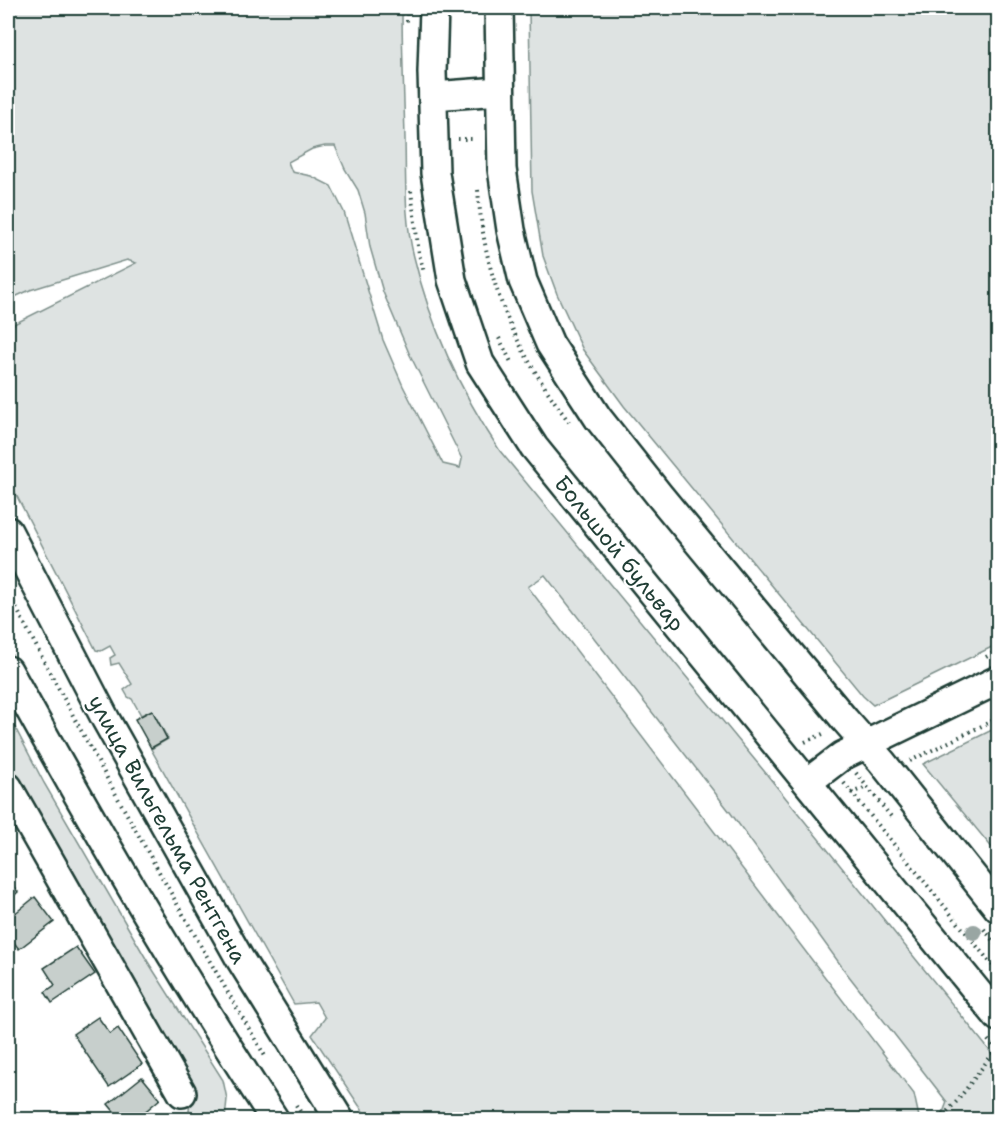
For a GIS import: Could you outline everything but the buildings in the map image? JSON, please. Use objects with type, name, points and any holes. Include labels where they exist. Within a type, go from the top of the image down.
[{"type":"street","name":"Большой бульвар","points":[[434,8],[435,173],[452,280],[480,363],[534,447],[999,1017]]},
{"type":"street","points":[[499,8],[502,169],[511,230],[523,281],[550,344],[598,418],[659,495],[999,908]]},
{"type":"street","points":[[433,96],[500,92]]},
{"type":"street","name":"улица Вильгельма Рентгена","points":[[8,531],[106,720],[240,959],[340,1119]]},
{"type":"street","points":[[8,670],[100,838],[233,1056],[275,1119]]},
{"type":"street","points":[[808,782],[842,756],[999,680]]},
{"type":"street","points":[[8,787],[182,1093]]},
{"type":"path","points":[[909,762],[999,718]]},
{"type":"path","points":[[800,745],[831,730]]},
{"type":"path","points":[[844,796],[876,783]]},
{"type":"path","points":[[939,1119],[958,1100],[996,1049]]},
{"type":"shaded area","points":[[8,8],[402,8],[406,198],[411,243],[438,334],[472,405],[500,451],[764,771],[998,1061],[998,1119],[941,1118],[947,1102],[845,971],[730,812],[545,575],[528,587],[914,1094],[919,1117],[918,1120],[368,1119],[312,1035],[325,1018],[316,1002],[294,1004],[151,749],[168,739],[152,710],[141,715],[132,699],[128,697],[124,690],[132,684],[119,663],[111,665],[110,658],[115,655],[110,646],[101,651],[96,650],[8,479],[8,327],[136,263],[127,260],[30,290],[8,300]],"holes":[[[335,146],[358,190],[365,213],[370,247],[383,292],[409,353],[462,459],[460,468],[443,464],[403,386],[383,340],[344,212],[331,186],[311,176],[292,172],[288,162],[312,149]]]},
{"type":"shaded area","points":[[529,8],[998,8],[998,644],[873,705],[863,696],[624,406],[583,350],[557,294],[543,256],[532,191]]},
{"type":"shaded area","points":[[8,714],[44,783],[148,962],[223,1080],[227,1099],[225,1119],[194,1119],[189,1111],[191,1091],[8,770]]},
{"type":"shaded area","points":[[998,727],[998,855],[923,764]]}]
